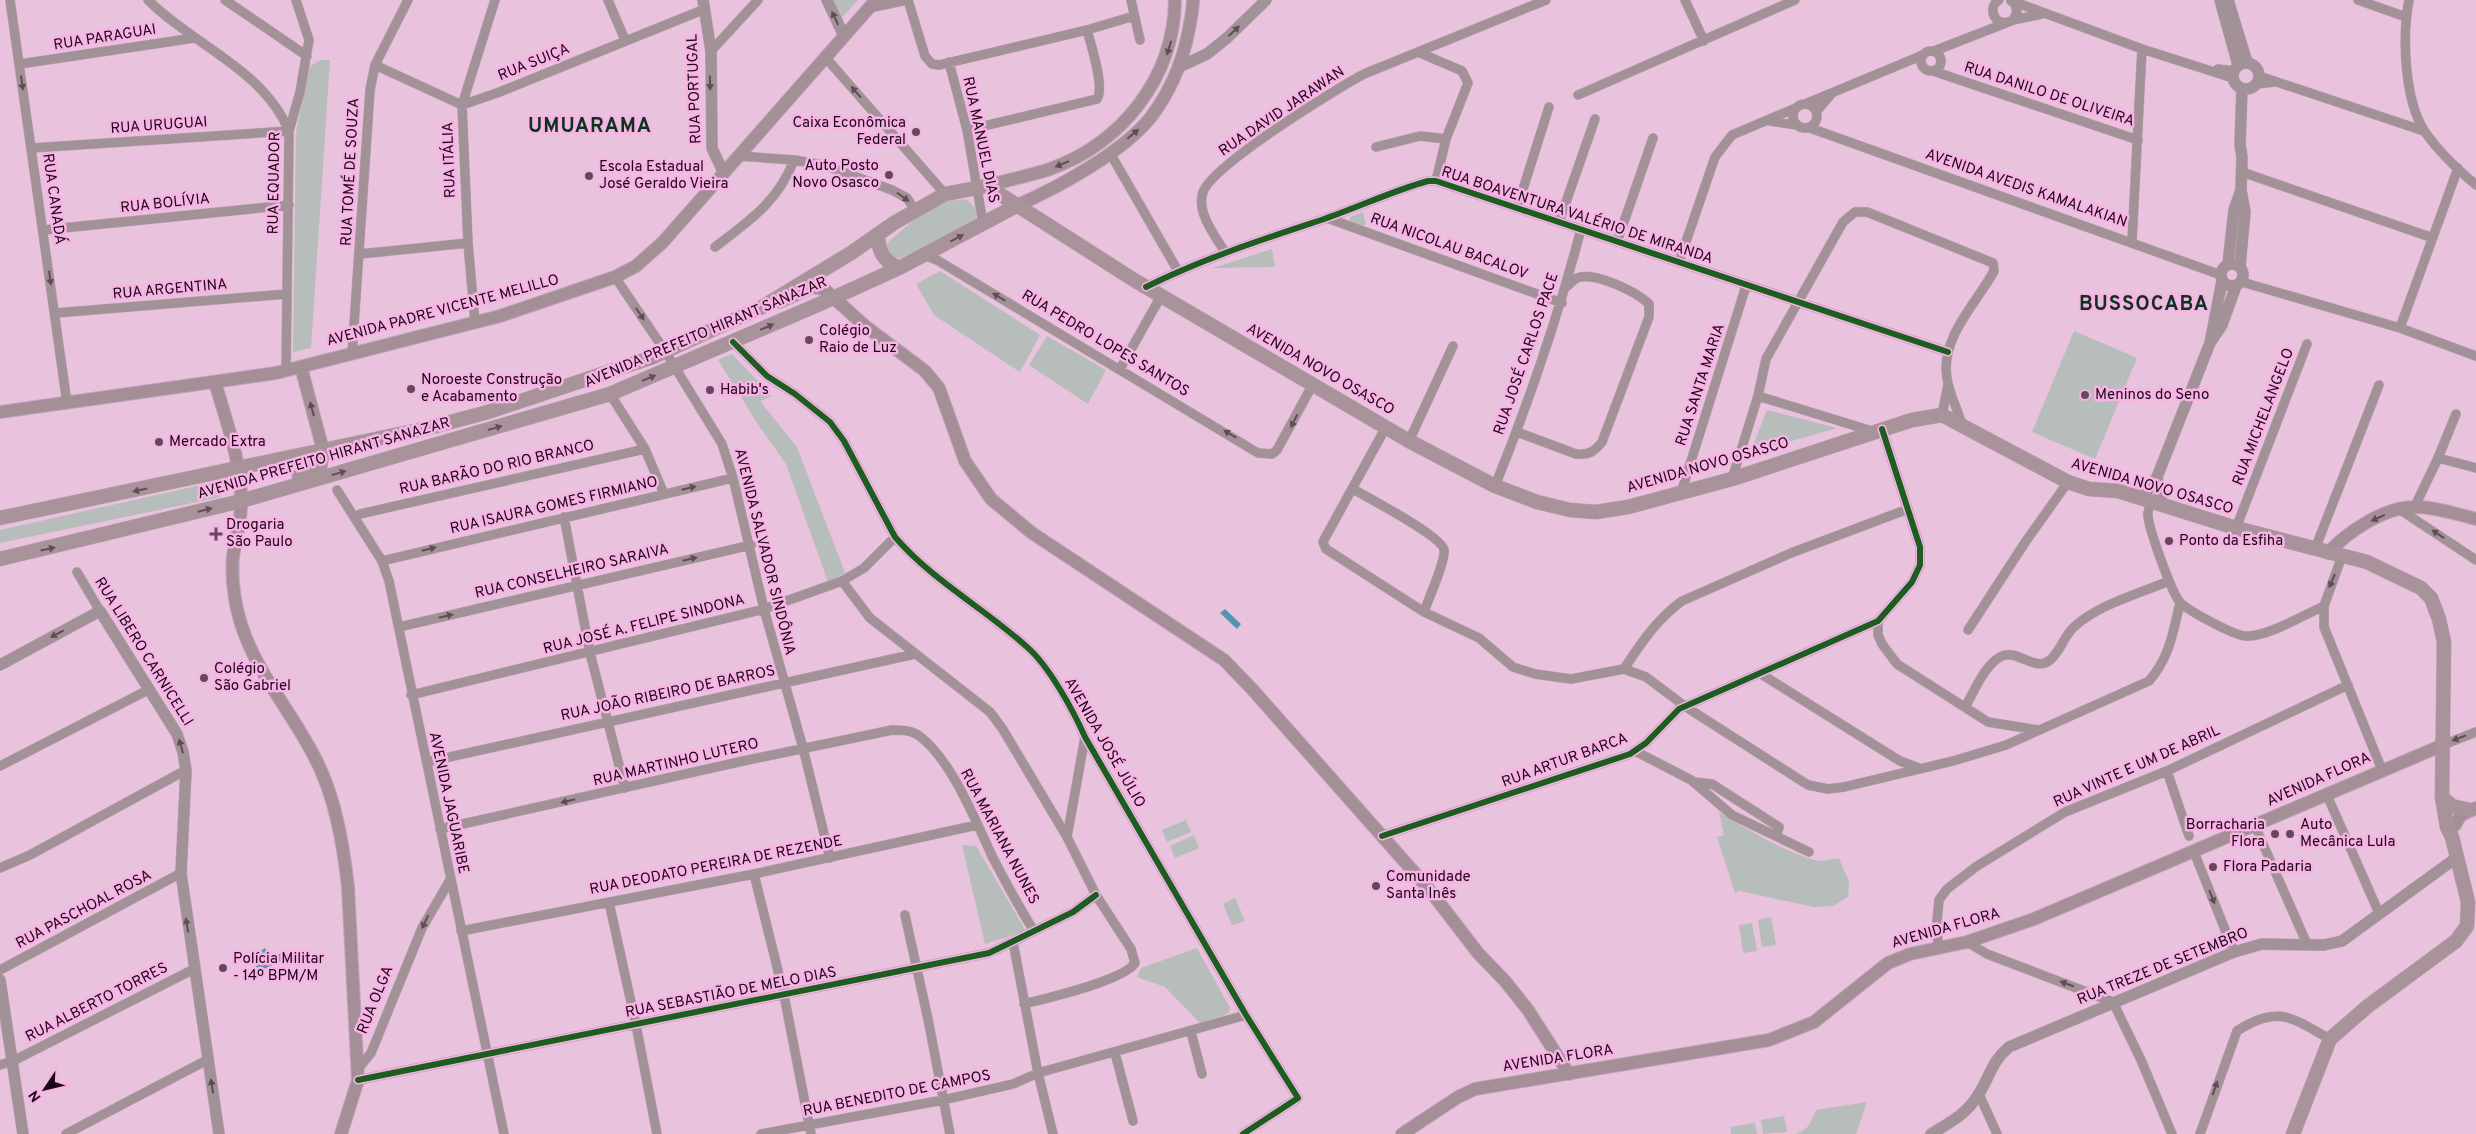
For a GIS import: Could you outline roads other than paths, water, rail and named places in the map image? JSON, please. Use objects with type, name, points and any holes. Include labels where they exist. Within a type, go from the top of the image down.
[{"type":"main road","name":"AVENIDA PREFEITO HIRANT SANAZAR","points":[[0,518],[323,450],[488,412],[597,377],[665,351],[762,307],[915,210],[945,194],[1049,170],[1094,148],[1123,124],[1157,78],[1170,47],[1175,0]]},
{"type":"main road","name":"AVENIDA PREFEITO HIRANT SANAZAR","points":[[0,559],[241,501],[610,394],[674,368],[899,268],[1038,196],[1110,153],[1150,117],[1179,67],[1185,50],[1193,0]]},
{"type":"main road","name":"AVENIDA PADRE VICENTE MELILLO","points":[[0,412],[286,371],[475,322],[594,286],[615,277],[636,266],[657,248],[872,4]]},
{"type":"main road","name":"AVENIDA NOVO OSASCO","points":[[982,187],[1018,205],[1146,287],[1409,441],[1495,486],[1537,502],[1570,510],[1596,512],[1628,507],[1732,479],[1877,430],[1912,420],[1942,415],[2068,482],[2090,489],[2118,492],[2236,528],[2367,562],[2422,588],[2431,598],[2439,619],[2444,642],[2442,778],[2447,802],[2447,827],[2454,831],[2456,858],[2468,902],[2472,926]]},
{"type":"main road","points":[[878,234],[880,253],[889,264],[899,268]]},
{"type":"main road","points":[[762,307],[774,305],[813,287],[824,289],[865,326],[925,370],[938,388],[966,461],[991,499],[1032,533],[1127,598],[1224,660],[1428,888],[1478,953],[1511,988],[1569,1074]]},
{"type":"main road","points":[[271,492],[281,483],[320,467],[323,450],[300,367]]},
{"type":"main road","points":[[215,382],[238,468],[241,501],[232,573],[232,592],[249,647],[263,673],[308,744],[325,779],[345,862],[358,1074]]},
{"type":"main road","points":[[2328,553],[2356,528],[2399,509],[2415,506],[2476,519]]},
{"type":"main road","points":[[0,525],[15,522],[30,512]]},
{"type":"main road","points":[[0,550],[10,549],[25,554]]},
{"type":"main road","name":"AVENIDA FLORA","points":[[1402,1134],[1458,1097],[1475,1089],[1769,1040],[1814,1022],[1888,963],[1910,954],[1967,942],[2034,919],[2442,745]]},
{"type":"main road","points":[[2447,802],[2473,809]]},
{"type":"main road","points":[[2454,831],[2461,815],[2473,809]]},
{"type":"main road","points":[[2293,1134],[2330,1039],[2368,1006],[2456,941],[2472,926]]},
{"type":"main road","name":"RUA OLGA","points":[[340,1134],[358,1074]]},
{"type":"street","name":"RUA CANADÁ","points":[[10,0],[56,314],[67,403]]},
{"type":"street","points":[[148,0],[172,23],[246,75],[263,91],[284,118],[289,131]]},
{"type":"street","points":[[225,0],[307,56]]},
{"type":"street","name":"RUA EQUADOR","points":[[286,371],[289,131],[307,56],[308,40],[296,0]]},
{"type":"street","name":"RUA TOMÉ DE SOUZA","points":[[352,354],[370,90],[375,65],[408,0]]},
{"type":"street","name":"RUA ITÁLIA","points":[[475,322],[468,243],[462,105],[495,0]]},
{"type":"street","points":[[608,0],[625,40]]},
{"type":"street","points":[[711,51],[758,0]]},
{"type":"street","points":[[826,0],[844,36]]},
{"type":"street","points":[[872,4],[908,0],[925,56],[932,64],[939,65],[1087,30],[1134,16]]},
{"type":"street","points":[[1131,0],[1140,40]]},
{"type":"street","points":[[1179,67],[1207,54],[1266,0]]},
{"type":"street","name":"RUA DAVID JARAWAN","points":[[1225,252],[1208,224],[1202,206],[1203,192],[1217,174],[1238,156],[1340,87],[1364,74],[1546,0]]},
{"type":"street","points":[[1685,0],[1704,40]]},
{"type":"street","points":[[1578,95],[1795,0]]},
{"type":"street","points":[[2220,0],[2238,69]]},
{"type":"street","points":[[2228,0],[2238,69],[2236,85],[2279,82],[2424,131]]},
{"type":"street","points":[[2358,0],[2406,17]]},
{"type":"street","points":[[2409,0],[2405,40],[2409,80],[2415,108],[2424,131],[2476,185]]},
{"type":"street","points":[[1995,18],[1993,10],[1997,1]]},
{"type":"street","points":[[2011,1],[2142,49],[2201,66],[2238,69],[2257,68],[2240,145],[2242,156],[2241,190],[2236,202],[2238,222],[2232,275],[2224,303],[2211,332],[2210,344],[2157,477],[2152,502],[2147,515],[2169,581],[2180,602],[2234,634],[2247,637],[2266,632],[2324,606]]},
{"type":"street","points":[[2010,22],[2017,8],[2011,1]]},
{"type":"street","name":"RUA SUIÇA","points":[[462,105],[498,93],[625,40],[704,4]]},
{"type":"street","name":"RUA PORTUGAL","points":[[704,4],[711,51],[712,148],[724,174]]},
{"type":"street","points":[[1679,262],[1715,157],[1725,142],[1744,129],[1770,120],[1834,91],[1905,63],[1928,51],[1937,53],[2010,22],[2045,14]]},
{"type":"street","points":[[1995,18],[2010,22]]},
{"type":"street","points":[[1984,32],[1995,18]]},
{"type":"street","points":[[967,130],[1089,102],[1100,94],[1100,84],[1087,30]]},
{"type":"street","name":"RUA PARAGUAI","points":[[20,64],[194,38]]},
{"type":"street","points":[[2132,241],[2142,49]]},
{"type":"street","points":[[1418,52],[1462,71],[1468,82],[1467,89],[1446,139],[1436,181]]},
{"type":"street","points":[[1936,68],[1937,53]]},
{"type":"street","points":[[1923,55],[1921,61],[1923,67]]},
{"type":"street","points":[[826,58],[945,194]]},
{"type":"street","name":"RUA MANUEL DIAS","points":[[949,62],[982,187],[983,223]]},
{"type":"street","name":"RUA DANILO DE OLIVEIRA","points":[[1905,63],[1936,68],[1951,77],[2138,140]]},
{"type":"street","points":[[375,65],[462,105]]},
{"type":"street","points":[[1770,120],[1797,125],[1803,128],[1814,120],[1834,91]]},
{"type":"street","points":[[1805,104],[1812,106],[1814,120]]},
{"type":"street","points":[[1517,208],[1549,107]]},
{"type":"street","points":[[1796,108],[1793,119],[1797,125]]},
{"type":"street","points":[[1559,222],[1595,119]]},
{"type":"street","name":"AVENIDA AVEDIS KAMALAKIAN","points":[[1814,120],[1835,136],[2268,289],[2400,328],[2476,356]]},
{"type":"street","name":"RUA URUGUAI","points":[[32,148],[289,131]]},
{"type":"street","points":[[1376,147],[1420,136],[1446,139]]},
{"type":"street","points":[[1617,242],[1653,138]]},
{"type":"street","points":[[1110,153],[1178,271]]},
{"type":"street","points":[[739,156],[794,160],[824,166],[892,190],[907,198],[915,210]]},
{"type":"street","points":[[715,247],[768,204],[779,191],[794,160]]},
{"type":"street","points":[[2400,328],[2458,168]]},
{"type":"street","points":[[2242,172],[2433,238]]},
{"type":"street","name":"RUA BOAVENTURA VALÉRIO DE MIRANDA","points":[[1146,287],[1178,271],[1225,252],[1327,218],[1377,197],[1423,182],[1436,181],[1948,352]]},
{"type":"street","name":"RUA BOLÍVIA","points":[[43,230],[289,205]]},
{"type":"street","points":[[1732,479],[1758,396],[1766,359],[1800,303],[1843,222],[1855,212],[1867,212],[1993,263],[1994,271],[1954,336],[1946,362],[1948,385],[1962,425]]},
{"type":"street","name":"RUA NICOLAU BACALOV","points":[[1327,218],[1562,303]]},
{"type":"street","name":"RUA JOSÉ CARLOS PACE","points":[[1495,486],[1517,432],[1562,303],[1581,230]]},
{"type":"street","points":[[360,254],[468,243]]},
{"type":"street","name":"RUA PEDRO LOPES SANTOS","points":[[924,255],[937,260],[1258,453],[1272,454],[1284,440],[1313,384]]},
{"type":"street","name":"AVENIDA SALVADOR SINDÔNIA","points":[[615,277],[665,351],[722,444],[734,478],[764,610],[803,748],[830,858]]},
{"type":"street","points":[[1517,432],[1576,454],[1586,455],[1594,452],[1602,442],[1649,317],[1649,304],[1641,295],[1610,282],[1584,277],[1577,279],[1565,288]]},
{"type":"street","name":"RUA SANTA MARIA","points":[[1681,493],[1746,286]]},
{"type":"street","name":"RUA ARGENTINA","points":[[56,314],[286,294]]},
{"type":"street","points":[[1120,369],[1161,296]]},
{"type":"street","name":"AVENIDA JOSÉ JÚLIO","points":[[733,342],[767,376],[796,394],[830,422],[844,441],[895,537],[931,574],[1029,648],[1060,690],[1085,737],[1246,1015],[1298,1098],[1242,1134]]},
{"type":"street","name":"RUA MICHELANGELO","points":[[2236,528],[2307,344]]},
{"type":"street","points":[[1409,441],[1453,346]]},
{"type":"street","points":[[1942,415],[1948,385]]},
{"type":"street","points":[[2315,549],[2379,385]]},
{"type":"street","points":[[610,394],[645,449],[664,494]]},
{"type":"street","points":[[1758,396],[1877,430],[1908,509],[1920,547],[1920,565],[1912,582],[1878,621],[1878,635],[1882,644],[1896,664],[1988,722],[2039,731]]},
{"type":"street","points":[[2415,506],[2456,414]]},
{"type":"street","points":[[1386,427],[1323,542],[1326,549],[1424,612],[1479,638],[1513,667],[1535,674],[1571,679],[1624,669],[1646,677],[1686,707],[1808,785],[1828,789],[1844,787],[1952,761],[2006,745],[2149,680],[2159,670],[2168,654],[2173,640],[2180,602]]},
{"type":"street","name":"RUA BARÃO DO RIO BRANCO","points":[[356,518],[360,514],[645,449]]},
{"type":"street","points":[[2438,458],[2476,468]]},
{"type":"street","points":[[2152,502],[2157,477]]},
{"type":"street","name":"RUA ISAURA GOMES FIRMIANO","points":[[382,561],[734,478]]},
{"type":"street","points":[[1968,630],[2026,541],[2068,482]]},
{"type":"street","points":[[1353,489],[1426,532],[1441,543],[1444,551],[1442,560],[1424,612]]},
{"type":"street","name":"AVENIDA JAGUARIBE","points":[[337,490],[382,561],[389,581],[411,695],[427,762],[504,1134]]},
{"type":"street","points":[[1624,669],[1643,640],[1668,611],[1682,601],[1790,553],[1908,509]]},
{"type":"street","points":[[2399,509],[2476,560]]},
{"type":"street","points":[[564,517],[590,653],[609,720],[625,788]]},
{"type":"street","name":"RUA JOSÉ A. FELIPE SINDONA","points":[[411,695],[764,610],[842,581],[864,568],[895,537]]},
{"type":"street","name":"RUA CONSELHEIRO SARAIVA","points":[[399,627],[750,545]]},
{"type":"street","points":[[2342,556],[2324,606],[2324,628],[2382,770]]},
{"type":"street","name":"RUA LIBERO CARNICELLI","points":[[76,572],[150,689],[179,739],[186,770],[181,873],[219,1134]]},
{"type":"street","points":[[842,581],[870,618],[990,712],[1002,728],[1067,837],[1096,895],[1131,949],[1135,959],[1132,967],[1117,975],[1079,989],[1024,1004]]},
{"type":"street","points":[[1965,707],[1987,670],[1997,658],[2005,654],[2012,654],[2036,663],[2044,663],[2050,660],[2062,640],[2081,621],[2103,608],[2169,581]]},
{"type":"street","points":[[0,664],[100,611]]},
{"type":"street","name":"RUA ARTUR BARCA","points":[[1382,836],[1613,760],[1635,750],[1679,710],[1878,621]]},
{"type":"street","name":"RUA JOÃO RIBEIRO DE BARROS","points":[[427,762],[609,720],[915,654]]},
{"type":"street","points":[[1761,674],[1900,760],[1919,768]]},
{"type":"street","name":"RUA VINTE E UM DE ABRIL","points":[[1938,949],[1937,921],[1939,900],[1947,889],[1978,866],[2065,812],[2167,771],[2348,685]]},
{"type":"street","points":[[0,766],[150,689]]},
{"type":"street","name":"RUA MARTINHO LUTERO","points":[[440,829],[892,730],[906,731],[918,735]]},
{"type":"street","points":[[2442,745],[2476,732]]},
{"type":"street","name":"RUA MARIANA NUNES","points":[[918,735],[937,755],[954,778],[1011,893],[1034,931]]},
{"type":"street","points":[[1067,837],[1085,737]]},
{"type":"street","points":[[1635,750],[1694,782],[1732,815],[1809,852]]},
{"type":"street","points":[[0,868],[30,855],[186,770]]},
{"type":"street","points":[[2167,771],[2189,836]]},
{"type":"street","points":[[1694,782],[1712,784],[1779,827],[1776,836]]},
{"type":"street","points":[[2326,793],[2379,913]]},
{"type":"street","name":"RUA DEODATO PEREIRA DE REZENDE","points":[[461,931],[754,874],[977,824]]},
{"type":"street","points":[[2255,826],[2307,944]]},
{"type":"street","points":[[2194,852],[2234,952]]},
{"type":"street","name":"RUA TREZE DE SETEMBRO","points":[[1931,1134],[1960,1117],[1979,1094],[1993,1064],[2009,1047],[2234,952],[2262,944],[2324,945],[2342,941],[2456,858]]},
{"type":"street","name":"RUA PASCHOAL ROSA","points":[[0,970],[181,873]]},
{"type":"street","points":[[754,874],[784,995],[810,1130]]},
{"type":"street","name":"RUA OLGA","points":[[358,1074],[371,1053],[422,928],[450,880]]},
{"type":"street","name":"RUA SEBASTIÃO DE MELO DIAS","points":[[358,1074],[487,1054],[918,968],[989,952],[1014,942],[1073,912],[1096,895]]},
{"type":"street","points":[[609,902],[636,1025],[656,1134]]},
{"type":"street","points":[[905,915],[918,968],[950,1134]]},
{"type":"street","points":[[1014,942],[1038,1073],[1053,1134]]},
{"type":"street","points":[[1967,942],[1987,954],[2113,1002],[2141,1060],[2172,1134]]},
{"type":"street","name":"RUA ALBERTO TORRES","points":[[0,1065],[13,1061],[194,969]]},
{"type":"street","points":[[0,980],[23,1134]]},
{"type":"street","points":[[2200,1134],[2237,1031],[2252,1021],[2273,1014],[2297,1020],[2330,1039]]},
{"type":"street","name":"RUA BENEDITO DE CAMPOS","points":[[761,1134],[810,1130],[1013,1084],[1038,1073],[1191,1032],[1246,1015]]},
{"type":"street","points":[[1191,1032],[1202,1074]]},
{"type":"street","points":[[1115,1052],[1133,1121]]},
{"type":"street","points":[[66,1134],[207,1060]]},
{"type":"street","points":[[1979,1094],[1997,1134]]},
{"type":"water","points":[[1225,609],[1241,624],[1237,629],[1220,613]]},
{"type":"water","points":[[265,948],[271,958],[286,951],[289,957],[258,972],[256,966],[260,964],[256,954]]},
{"type":"place","name":"Caixa Econômica Federal","points":[[916,132]]},
{"type":"place","name":"Auto Posto Novo Osasco","points":[[889,175]]},
{"type":"place","name":"Escola Estadual José Geraldo Vieira","points":[[589,176]]},
{"type":"place","name":"Colégio Raio de Luz","points":[[809,340]]},
{"type":"place","name":"Noroeste Construção e Acabamento","points":[[411,389]]},
{"type":"place","name":"Habib's","points":[[710,390]]},
{"type":"place","name":"Meninos do Seno","points":[[2085,395]]},
{"type":"place","name":"Mercado Extra","points":[[159,442]]},
{"type":"place","name":"Drogaria São Paulo","points":[[216,534]]},
{"type":"place","name":"Ponto da Esfiha","points":[[2169,541]]},
{"type":"place","name":"Colégio São Gabriel","points":[[204,678]]},
{"type":"place","name":"Borracharia Flora","points":[[2275,834]]},
{"type":"place","name":"Auto Mecânica Lula","points":[[2290,834]]},
{"type":"place","name":"Flora Padaria","points":[[2213,867]]},
{"type":"place","name":"Comunidade Santa Inês","points":[[1376,886]]},
{"type":"place","name":"Polícia Militar - 14º BPM/M","points":[[223,968]]},
{"type":"district","name":"UMUARAMA","points":[[590,127]]},
{"type":"district","name":"BUSSOCABA","points":[[2144,305]]}]
